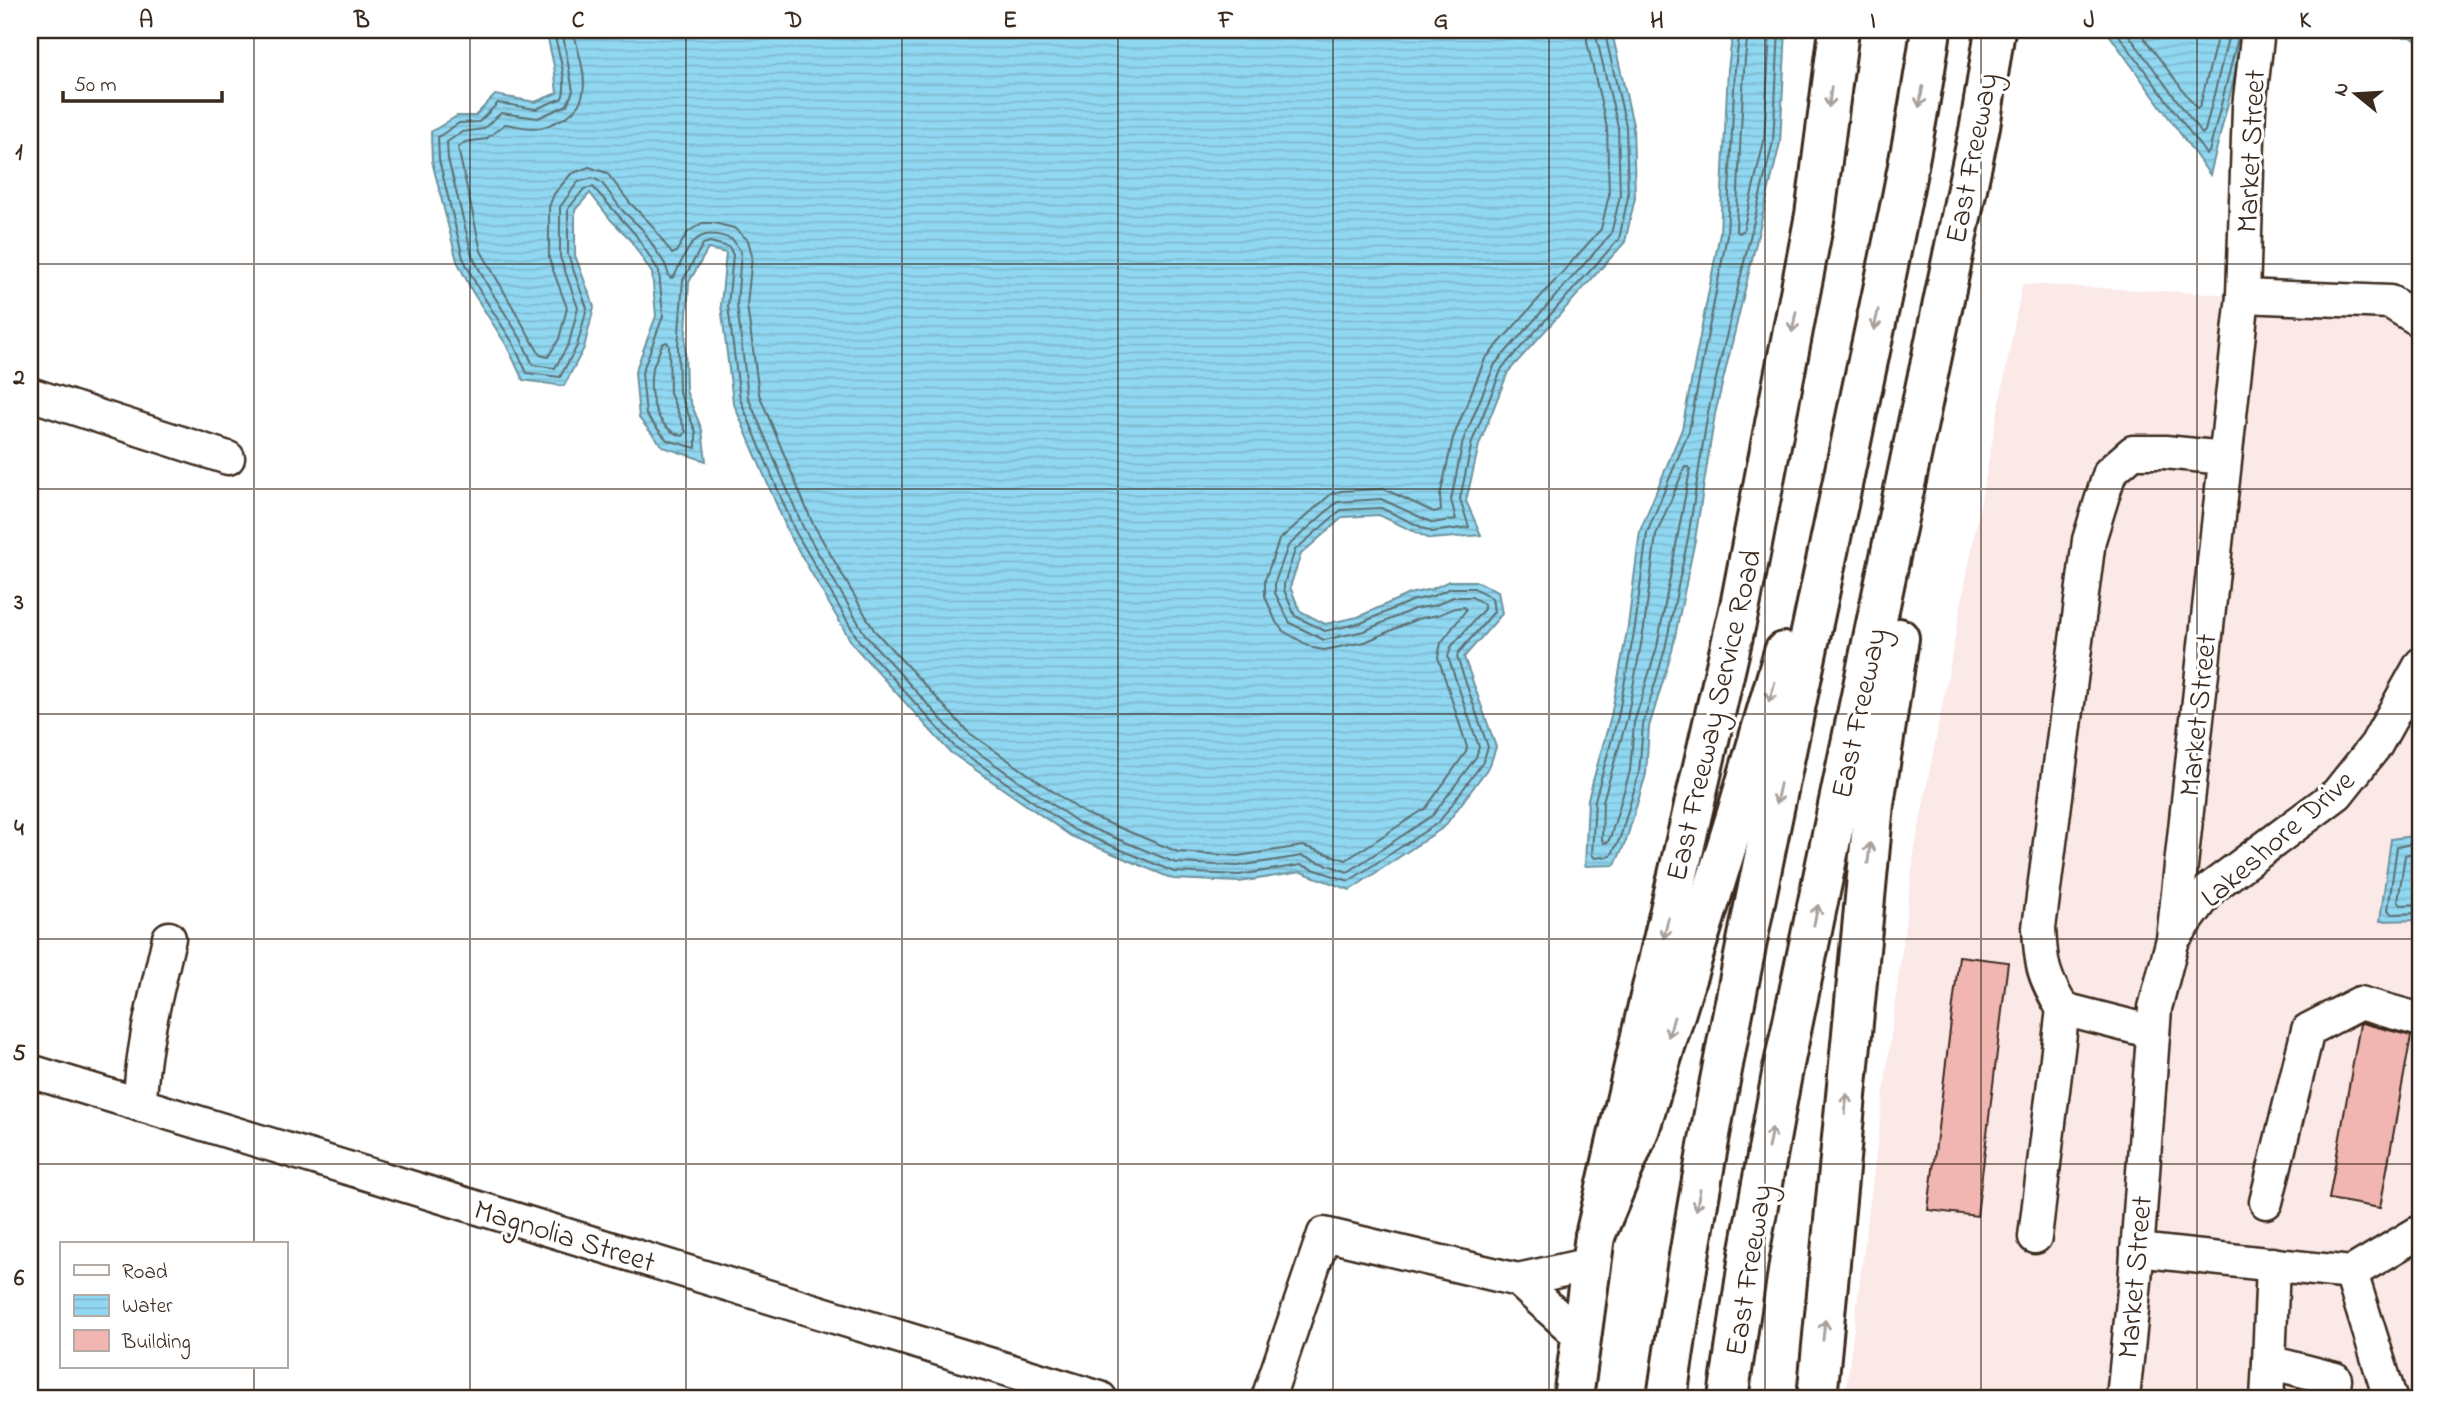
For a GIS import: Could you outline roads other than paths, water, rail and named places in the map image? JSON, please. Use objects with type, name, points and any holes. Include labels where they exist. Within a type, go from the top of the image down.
[{"type":"main road","name":"East Freeway Service Road","points":[[1573,1398],[1593,1250],[1741,601],[1815,215],[1839,30]]},
{"type":"main road","name":"East Freeway","points":[[1667,1398],[1688,1255],[1739,982],[1908,172],[1931,30]]},
{"type":"main road","name":"East Freeway","points":[[1728,1398],[1749,1255],[1782,1074],[1980,126],[1995,30]]},
{"type":"main road","points":[[1817,1398],[1874,804],[1910,563],[1931,355]]},
{"type":"main road","points":[[1593,1250],[1640,1128],[1737,813],[1866,367]]},
{"type":"street","name":"Market Street","points":[[2123,1398],[2155,1008],[2173,939],[2243,296],[2249,107],[2258,30]]},
{"type":"street","points":[[2243,296],[2390,302],[2421,300]]},
{"type":"street","points":[[2390,302],[2421,321]]},
{"type":"street","points":[[30,394],[228,457]]},
{"type":"street","points":[[2035,1237],[2063,1009],[2047,983],[2040,955],[2039,928],[2089,540],[2110,472],[2133,452],[2225,458]]},
{"type":"street","name":"Lakeshore Drive","points":[[2173,939],[2211,888],[2337,794],[2376,745],[2421,664]]},
{"type":"street","points":[[140,1105],[140,1074],[169,938]]},
{"type":"street","points":[[2266,1202],[2308,1031],[2360,1003],[2421,1020]]},
{"type":"street","points":[[2063,1009],[2153,1032]]},
{"type":"street","name":"Magnolia Street","points":[[30,1071],[1100,1398]]},
{"type":"street","points":[[2137,1250],[2351,1273],[2418,1233],[2421,1234]]},
{"type":"street","points":[[1268,1398],[1324,1234],[1518,1280],[1581,1337]]},
{"type":"street","points":[[1518,1280],[1593,1250]]},
{"type":"street","points":[[2267,1398],[2273,1264]]},
{"type":"street","points":[[2351,1273],[2390,1398]]},
{"type":"street","points":[[2269,1362],[2335,1379],[2333,1398]]},
{"type":"water","points":[[546,30],[1613,30],[1633,125],[1635,198],[1625,242],[1508,372],[1479,445],[1466,501],[1481,535],[1430,539],[1379,515],[1343,517],[1301,554],[1290,587],[1300,611],[1325,624],[1358,617],[1409,594],[1432,589],[1449,581],[1475,581],[1498,591],[1502,614],[1464,657],[1496,747],[1490,765],[1444,827],[1350,890],[1301,872],[1239,882],[1173,879],[1071,836],[950,752],[853,645],[789,534],[733,402],[721,305],[726,253],[708,249],[689,282],[685,347],[686,391],[702,430],[706,461],[663,447],[639,418],[635,372],[656,316],[652,273],[629,238],[590,193],[575,210],[575,255],[594,307],[584,348],[564,386],[523,380],[507,346],[472,291],[457,261],[432,161],[431,132],[457,116],[475,116],[495,95],[535,102],[557,93]]},
{"type":"water","points":[[1733,30],[1786,30],[1780,143],[1715,414],[1695,540],[1672,651],[1649,727],[1646,774],[1626,841],[1615,865],[1585,866],[1588,799],[1611,716],[1628,626],[1640,531],[1682,429],[1720,233],[1728,69]]},
{"type":"water","points":[[2106,30],[2421,30],[2421,44],[2411,37],[2245,35],[2210,175]]},
{"type":"water","points":[[2421,835],[2421,920],[2380,921],[2391,839]]}]
